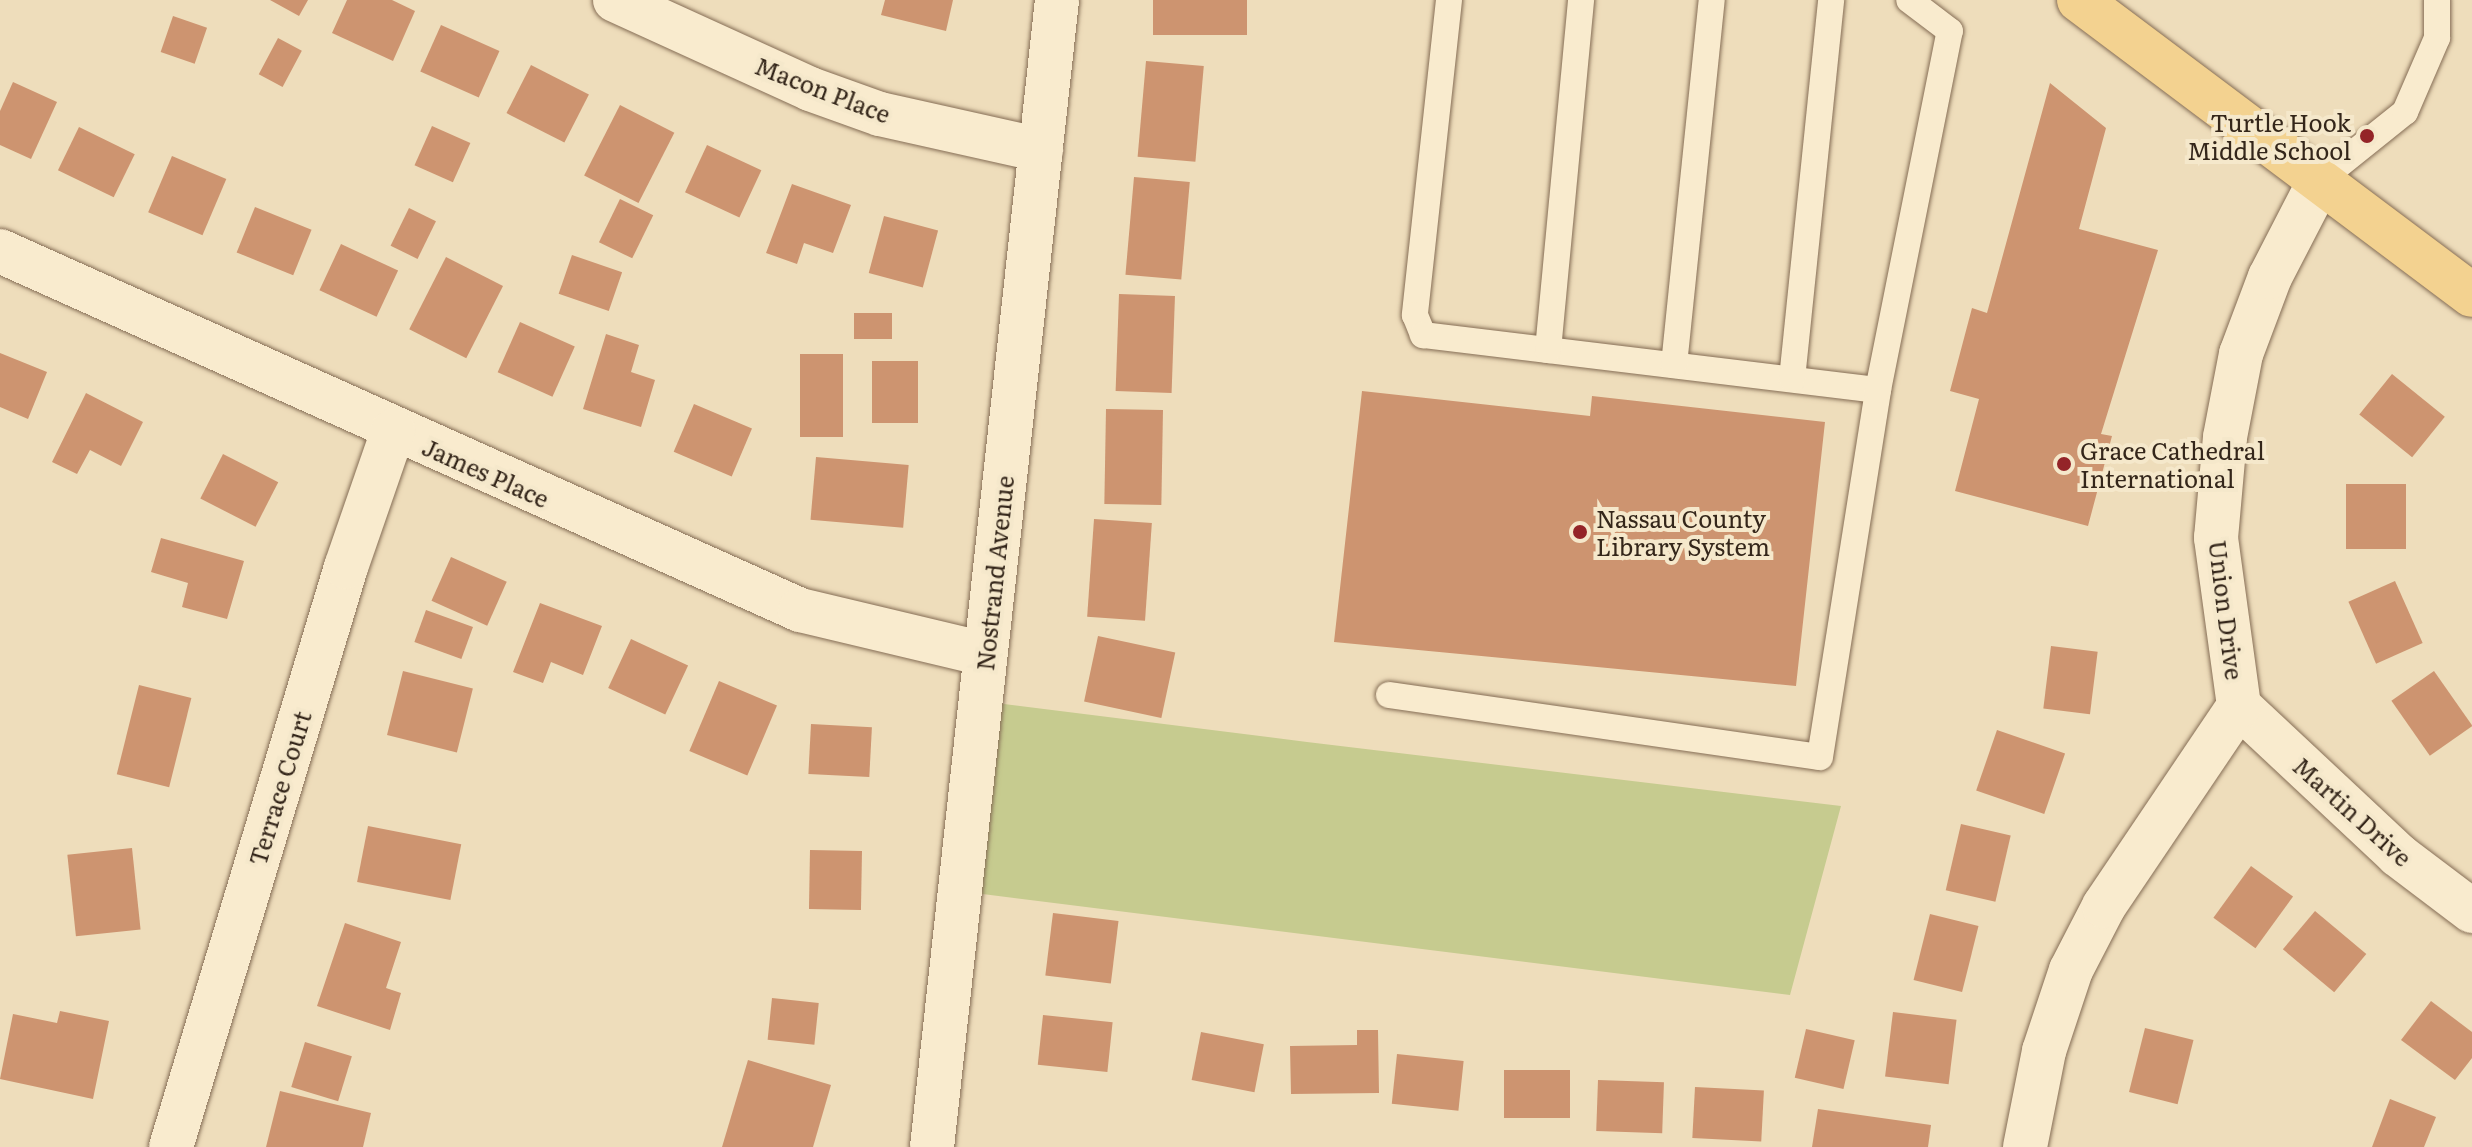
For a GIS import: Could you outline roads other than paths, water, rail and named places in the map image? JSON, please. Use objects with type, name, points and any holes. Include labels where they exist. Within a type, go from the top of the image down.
[{"type":"main road","points":[[2079,0],[2472,295]]},
{"type":"street","name":"Macon Place","points":[[615,0],[810,89],[880,114],[1041,150]]},
{"type":"street","name":"Nostrand Avenue","points":[[932,1147],[1057,0]]},
{"type":"street","name":"Union Drive","points":[[2025,1147],[2044,1051],[2071,970],[2104,906],[2239,706],[2216,538],[2225,437],[2241,354],[2270,277],[2320,180]]},
{"type":"street","name":"James Place","points":[[0,251],[393,431],[800,610],[985,654]]},
{"type":"street","name":"Terrace Court","points":[[171,1147],[346,567],[393,431]]},
{"type":"street","name":"Martin Drive","points":[[2239,706],[2398,855],[2472,911]]},
{"type":"lane","points":[[1449,0],[1415,315],[1423,335],[1878,390]]},
{"type":"lane","points":[[1548,350],[1581,0]]},
{"type":"lane","points":[[1674,365],[1712,0]]},
{"type":"lane","points":[[1792,379],[1831,0]]},
{"type":"lane","points":[[1389,695],[1820,757],[1878,390],[1950,31],[1909,0]]},
{"type":"lane","points":[[2320,180],[2405,112],[2437,38],[2437,0]]},
{"type":"place","name":"Turtle Hook Middle School","points":[[2367,136]]},
{"type":"place","name":"Grace Cathedral International","points":[[2064,464]]},
{"type":"place","name":"Nassau County Library System","points":[[1580,532]]}]
